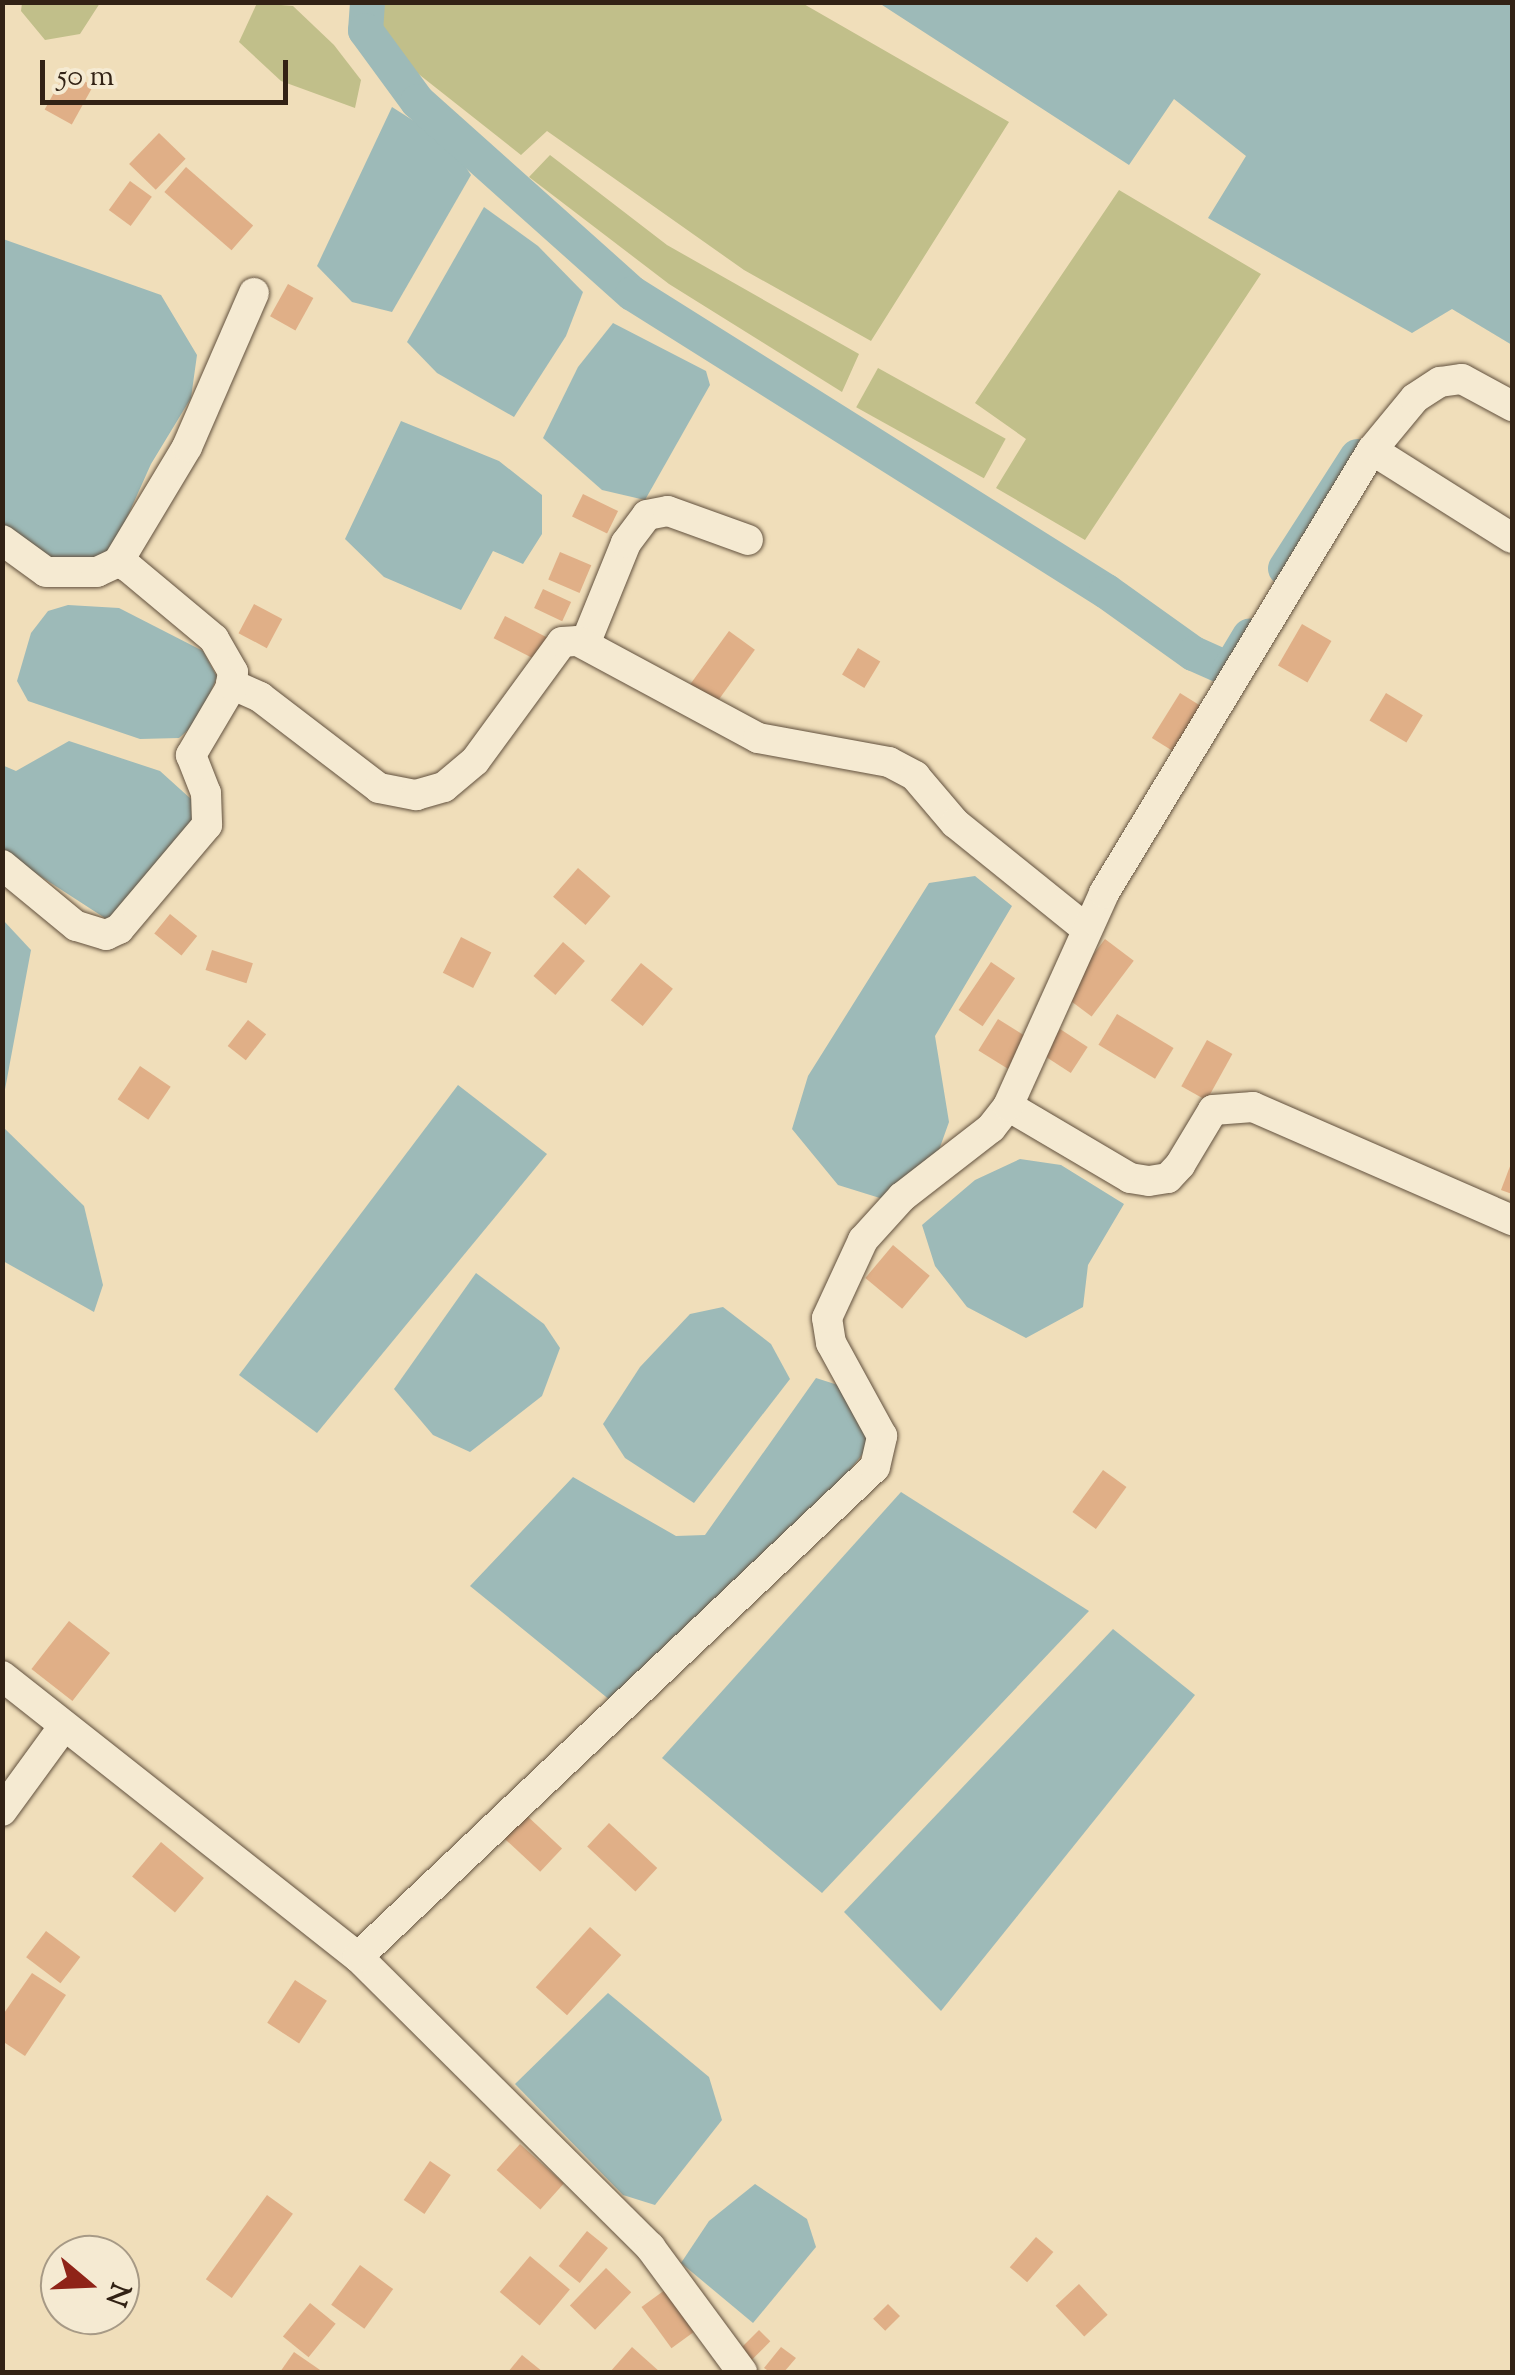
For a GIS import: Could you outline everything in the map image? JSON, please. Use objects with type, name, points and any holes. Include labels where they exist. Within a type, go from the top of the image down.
[{"type":"street","points":[[2,540],[46,572],[96,572],[118,562],[187,446],[254,293]]},
{"type":"street","points":[[358,1957],[866,1478],[882,1436],[831,1343],[827,1318],[834,1292],[879,1221],[991,1128],[1008,1106],[1084,928],[1372,450],[1415,398],[1440,382],[1462,380],[1512,406]]},
{"type":"street","points":[[1372,450],[1512,538]]},
{"type":"street","points":[[585,644],[626,543],[647,515],[668,511],[748,540]]},
{"type":"street","points":[[2,865],[76,926],[106,935],[118,929],[207,825],[206,793],[191,755],[231,684],[233,672],[214,639],[118,562]]},
{"type":"street","points":[[231,684],[260,697],[379,788],[416,795],[444,786],[475,761],[562,642],[585,644],[758,738],[889,762],[914,776],[955,823],[1084,928]]},
{"type":"street","points":[[1008,1106],[1130,1178],[1149,1181],[1168,1178],[1180,1165],[1212,1110],[1253,1107],[1512,1220]]},
{"type":"street","points":[[2,1676],[358,1957],[650,2247],[742,2372]]},
{"type":"street","points":[[2,1811],[64,1726]]},
{"type":"shaded area","points":[[22,2],[100,3],[80,34],[45,40],[21,11]]},
{"type":"shaded area","points":[[386,2],[802,3],[1009,122],[871,341],[744,270],[547,131],[521,155],[402,61],[377,19]]},
{"type":"shaded area","points":[[257,3],[293,6],[334,45],[361,80],[355,108],[281,81],[239,42]]},
{"type":"shaded area","points":[[550,155],[667,245],[859,354],[842,392],[669,284],[529,177]]},
{"type":"shaded area","points":[[1119,190],[1261,274],[1085,540],[996,488],[1026,439],[975,403]]},
{"type":"shaded area","points":[[878,368],[1006,439],[984,478],[856,407]]},
{"type":"water","points":[[879,3],[1512,3],[1512,345],[1452,309],[1412,333],[1208,218],[1246,156],[1174,99],[1129,165]]},
{"type":"water","points":[[392,107],[450,144],[471,175],[392,312],[352,302],[317,266]]},
{"type":"water","points":[[484,207],[538,246],[583,292],[566,336],[514,417],[437,373],[407,342]]},
{"type":"water","points":[[3,239],[161,295],[197,355],[191,398],[151,464],[112,551],[76,566],[31,554],[3,525]]},
{"type":"water","points":[[613,323],[706,371],[710,385],[645,500],[602,490],[543,438],[578,367]]},
{"type":"water","points":[[401,421],[499,461],[542,495],[542,534],[523,564],[493,551],[461,610],[384,577],[345,539]]},
{"type":"water","points":[[68,605],[119,608],[203,651],[217,677],[198,721],[179,738],[140,739],[28,701],[17,681],[31,633],[48,611]]},
{"type":"water","points":[[69,741],[160,771],[191,799],[192,821],[111,922],[3,852],[2,765],[16,771]]},
{"type":"water","points":[[975,876],[1012,906],[935,1036],[949,1122],[934,1164],[883,1199],[838,1185],[792,1129],[808,1076],[929,883]]},
{"type":"water","points":[[3,920],[31,950],[3,1100]]},
{"type":"water","points":[[458,1085],[547,1154],[317,1433],[239,1375]]},
{"type":"water","points":[[2,1126],[84,1206],[103,1285],[94,1312],[3,1261]]},
{"type":"water","points":[[1020,1159],[1061,1165],[1124,1204],[1088,1265],[1083,1307],[1026,1338],[967,1307],[935,1266],[922,1225],[975,1180]]},
{"type":"water","points":[[476,1273],[544,1324],[560,1348],[542,1396],[470,1452],[433,1435],[394,1389]]},
{"type":"water","points":[[723,1307],[771,1344],[790,1379],[694,1503],[625,1458],[603,1424],[640,1367],[690,1314]]},
{"type":"water","points":[[816,1378],[841,1386],[870,1445],[816,1512],[616,1705],[470,1586],[573,1477],[676,1536],[705,1535]]},
{"type":"water","points":[[901,1492],[1089,1611],[822,1893],[662,1758]]},
{"type":"water","points":[[1113,1629],[1195,1695],[941,2011],[844,1912]]},
{"type":"water","points":[[608,1993],[709,2077],[722,2120],[655,2205],[623,2195],[515,2084]]},
{"type":"water","points":[[755,2184],[807,2219],[816,2247],[753,2323],[681,2263],[709,2221]]},
{"type":"building","points":[[66,71],[93,86],[72,125],[45,109]]},
{"type":"building","points":[[159,133],[186,159],[156,190],[129,164]]},
{"type":"building","points":[[186,167],[253,225],[232,250],[164,192]]},
{"type":"building","points":[[130,181],[152,197],[131,226],[109,210]]},
{"type":"building","points":[[288,284],[313,298],[295,330],[270,316]]},
{"type":"building","points":[[583,494],[618,511],[607,534],[572,516]]},
{"type":"building","points":[[560,552],[591,565],[580,593],[548,580]]},
{"type":"building","points":[[543,589],[571,602],[562,621],[534,608]]},
{"type":"building","points":[[254,604],[282,619],[267,648],[239,633]]},
{"type":"building","points":[[505,616],[554,641],[543,663],[494,638]]},
{"type":"building","points":[[1302,624],[1331,641],[1307,683],[1278,666]]},
{"type":"building","points":[[729,631],[755,650],[711,710],[686,691]]},
{"type":"building","points":[[858,648],[880,661],[864,688],[842,675]]},
{"type":"building","points":[[1180,693],[1202,707],[1174,752],[1152,738]]},
{"type":"building","points":[[1386,693],[1423,715],[1406,743],[1370,720]]},
{"type":"building","points":[[578,868],[610,896],[586,925],[553,897]]},
{"type":"building","points":[[170,914],[197,936],[181,955],[154,933]]},
{"type":"building","points":[[461,937],[491,952],[473,988],[443,973]]},
{"type":"building","points":[[1105,939],[1134,961],[1092,1017],[1063,995]]},
{"type":"building","points":[[563,942],[585,961],[555,995],[533,976]]},
{"type":"building","points":[[212,950],[253,963],[246,983],[206,970]]},
{"type":"building","points":[[991,962],[1015,978],[983,1026],[959,1010]]},
{"type":"building","points":[[641,963],[673,989],[643,1026],[611,1000]]},
{"type":"building","points":[[1117,1014],[1174,1048],[1155,1079],[1098,1045]]},
{"type":"building","points":[[998,1019],[1030,1039],[1011,1071],[978,1050]]},
{"type":"building","points":[[248,1020],[266,1034],[246,1060],[228,1046]]},
{"type":"building","points":[[1060,1029],[1088,1047],[1071,1073],[1043,1055]]},
{"type":"building","points":[[1207,1040],[1232,1054],[1207,1100],[1181,1086]]},
{"type":"building","points":[[140,1066],[171,1087],[148,1120],[118,1099]]},
{"type":"building","points":[[1512,1161],[1512,1194],[1501,1190]]},
{"type":"building","points":[[893,1245],[930,1276],[902,1309],[865,1278]]},
{"type":"building","points":[[1103,1470],[1126,1487],[1096,1529],[1072,1512]]},
{"type":"building","points":[[69,1621],[110,1653],[72,1701],[31,1669]]},
{"type":"building","points":[[524,1813],[562,1848],[540,1872],[502,1836]]},
{"type":"building","points":[[609,1823],[657,1868],[635,1891],[587,1846]]},
{"type":"building","points":[[161,1842],[204,1878],[175,1912],[132,1876]]},
{"type":"building","points":[[590,1927],[621,1955],[567,2015],[536,1987]]},
{"type":"building","points":[[46,1931],[80,1957],[60,1983],[26,1957]]},
{"type":"building","points":[[32,1973],[66,1995],[25,2056],[2,2041],[2,2016]]},
{"type":"building","points":[[295,1980],[327,2001],[299,2043],[267,2023]]},
{"type":"building","points":[[520,2144],[564,2183],[540,2209],[497,2170]]},
{"type":"building","points":[[430,2161],[451,2175],[424,2214],[404,2200]]},
{"type":"building","points":[[267,2195],[293,2214],[232,2298],[206,2279]]},
{"type":"building","points":[[587,2231],[608,2248],[580,2283],[559,2266]]},
{"type":"building","points":[[1036,2237],[1053,2252],[1027,2282],[1010,2267]]},
{"type":"building","points":[[530,2256],[570,2289],[540,2325],[500,2292]]},
{"type":"building","points":[[360,2265],[393,2289],[364,2329],[331,2305]]},
{"type":"building","points":[[606,2268],[631,2292],[595,2330],[570,2305]]},
{"type":"building","points":[[1079,2284],[1108,2315],[1084,2337],[1056,2306]]},
{"type":"building","points":[[669,2287],[699,2328],[671,2348],[641,2307]]},
{"type":"building","points":[[310,2303],[336,2324],[309,2357],[283,2336]]},
{"type":"building","points":[[888,2304],[900,2316],[885,2331],[873,2319]]},
{"type":"building","points":[[759,2330],[770,2341],[750,2362],[738,2351]]},
{"type":"building","points":[[632,2347],[660,2372],[610,2372]]},
{"type":"building","points":[[781,2347],[796,2358],[784,2372],[770,2372],[764,2368]]},
{"type":"building","points":[[294,2352],[323,2372],[280,2372]]},
{"type":"building","points":[[522,2355],[543,2372],[508,2372]]},
{"type":"waterway","points":[[367,2],[365,30],[417,101],[632,293],[1106,591],[1193,653],[1229,669],[1249,636]]},
{"type":"waterway","points":[[1285,568],[1357,456]]}]
